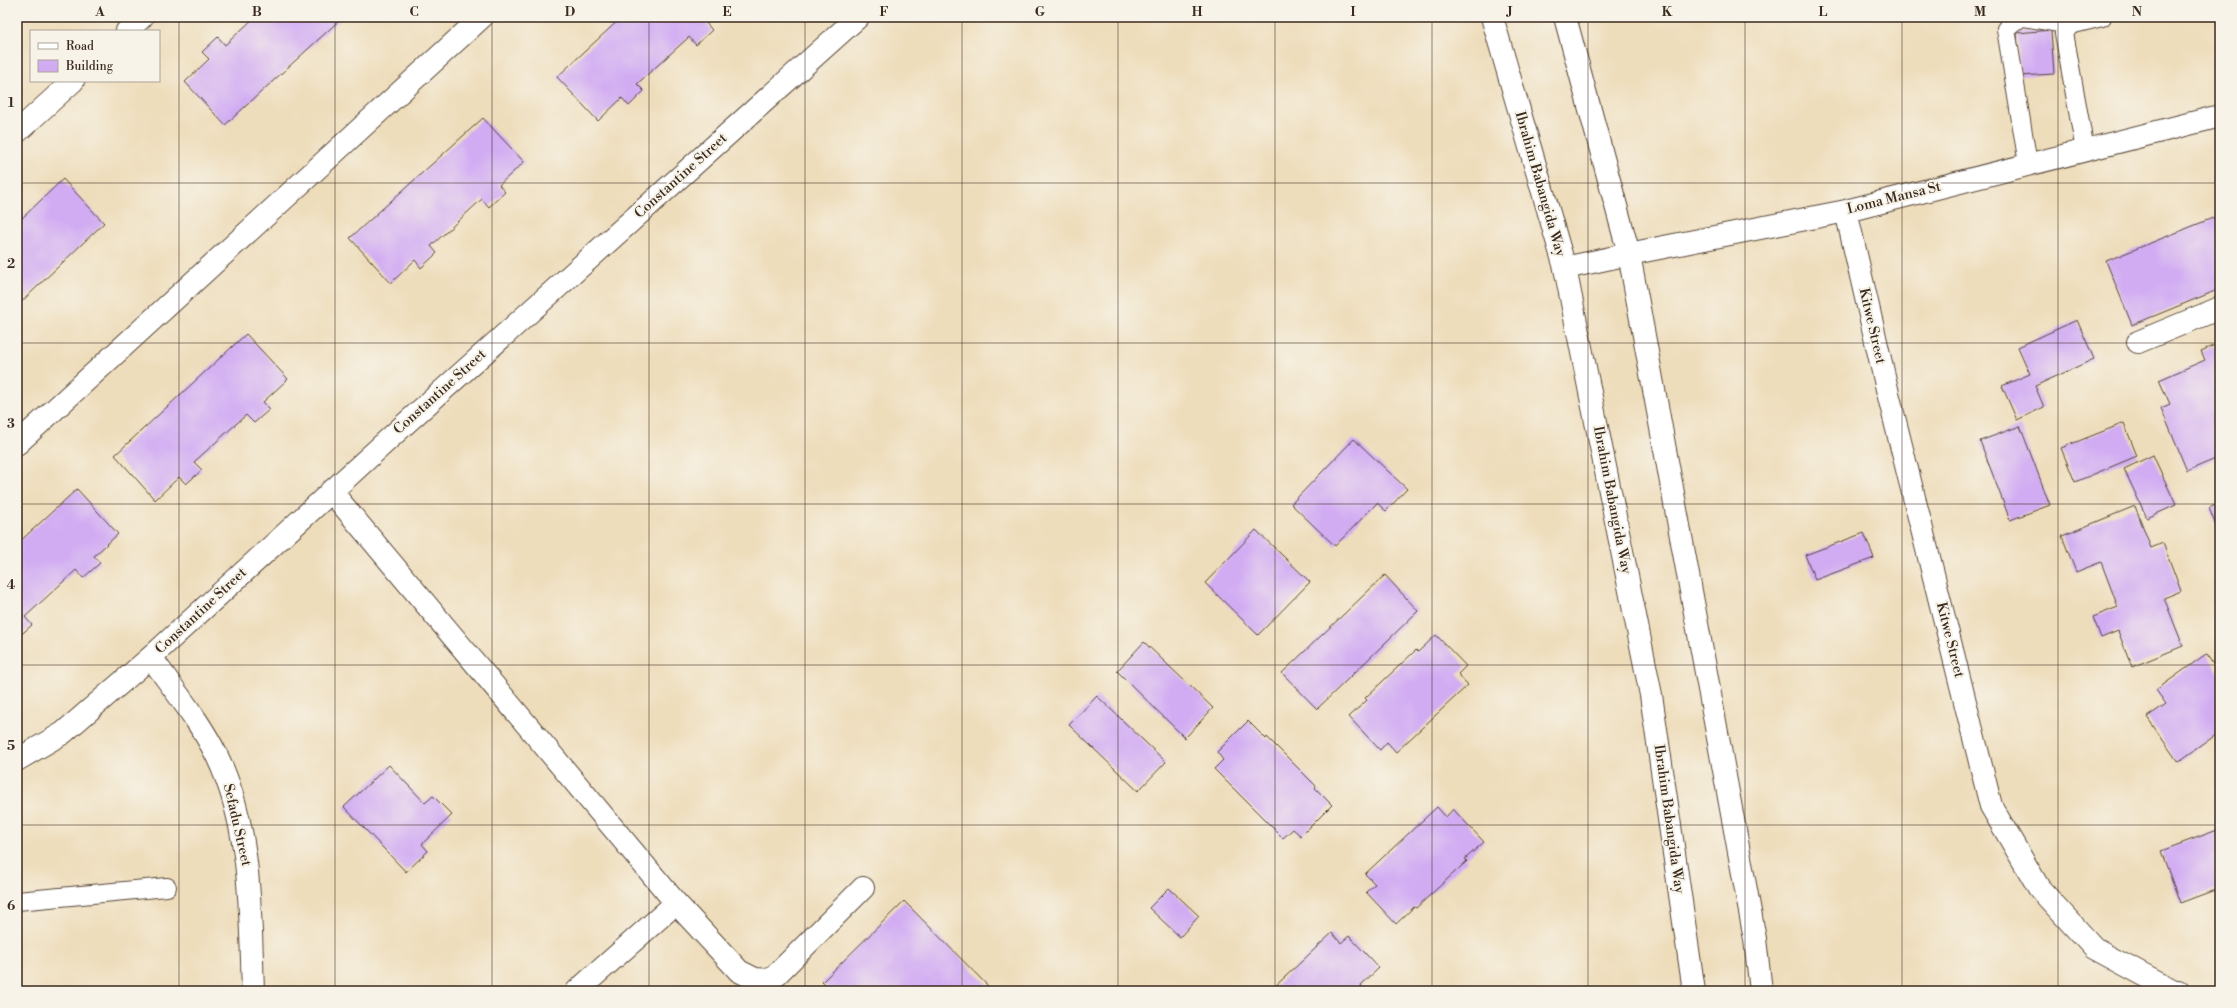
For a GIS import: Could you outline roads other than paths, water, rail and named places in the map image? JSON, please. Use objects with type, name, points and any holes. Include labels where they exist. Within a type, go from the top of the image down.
[{"type":"street","points":[[128,30],[142,17]]},
{"type":"street","points":[[17,444],[482,17]]},
{"type":"street","name":"Constantine Street","points":[[17,760],[63,732],[151,657],[331,491],[858,17]]},
{"type":"street","name":"Ibrahim Babangida Way","points":[[1492,17],[1565,268],[1651,695],[1694,991]]},
{"type":"street","points":[[1565,17],[1629,254],[1753,931],[1761,991]]},
{"type":"street","points":[[17,132],[71,82]]},
{"type":"street","name":"Loma Mansa St","points":[[1565,268],[1846,211],[2220,116]]},
{"type":"street","name":"Kitwe Street","points":[[1846,211],[1887,390],[1991,806],[2039,888],[2094,948],[2178,991]]},
{"type":"street","points":[[2138,342],[2220,308]]},
{"type":"street","points":[[331,491],[676,903],[738,971],[755,979],[771,980],[863,888]]},
{"type":"street","name":"Sefadu Street","points":[[151,657],[216,754],[231,788],[248,870],[253,991]]},
{"type":"street","points":[[577,991],[676,903]]},
{"type":"lane","points":[[2028,164],[2006,30],[2022,17],[2070,25],[2102,17]]},
{"type":"lane","points":[[2070,25],[2064,33],[2085,150]]},
{"type":"lane","points":[[17,902],[167,887]]}]
